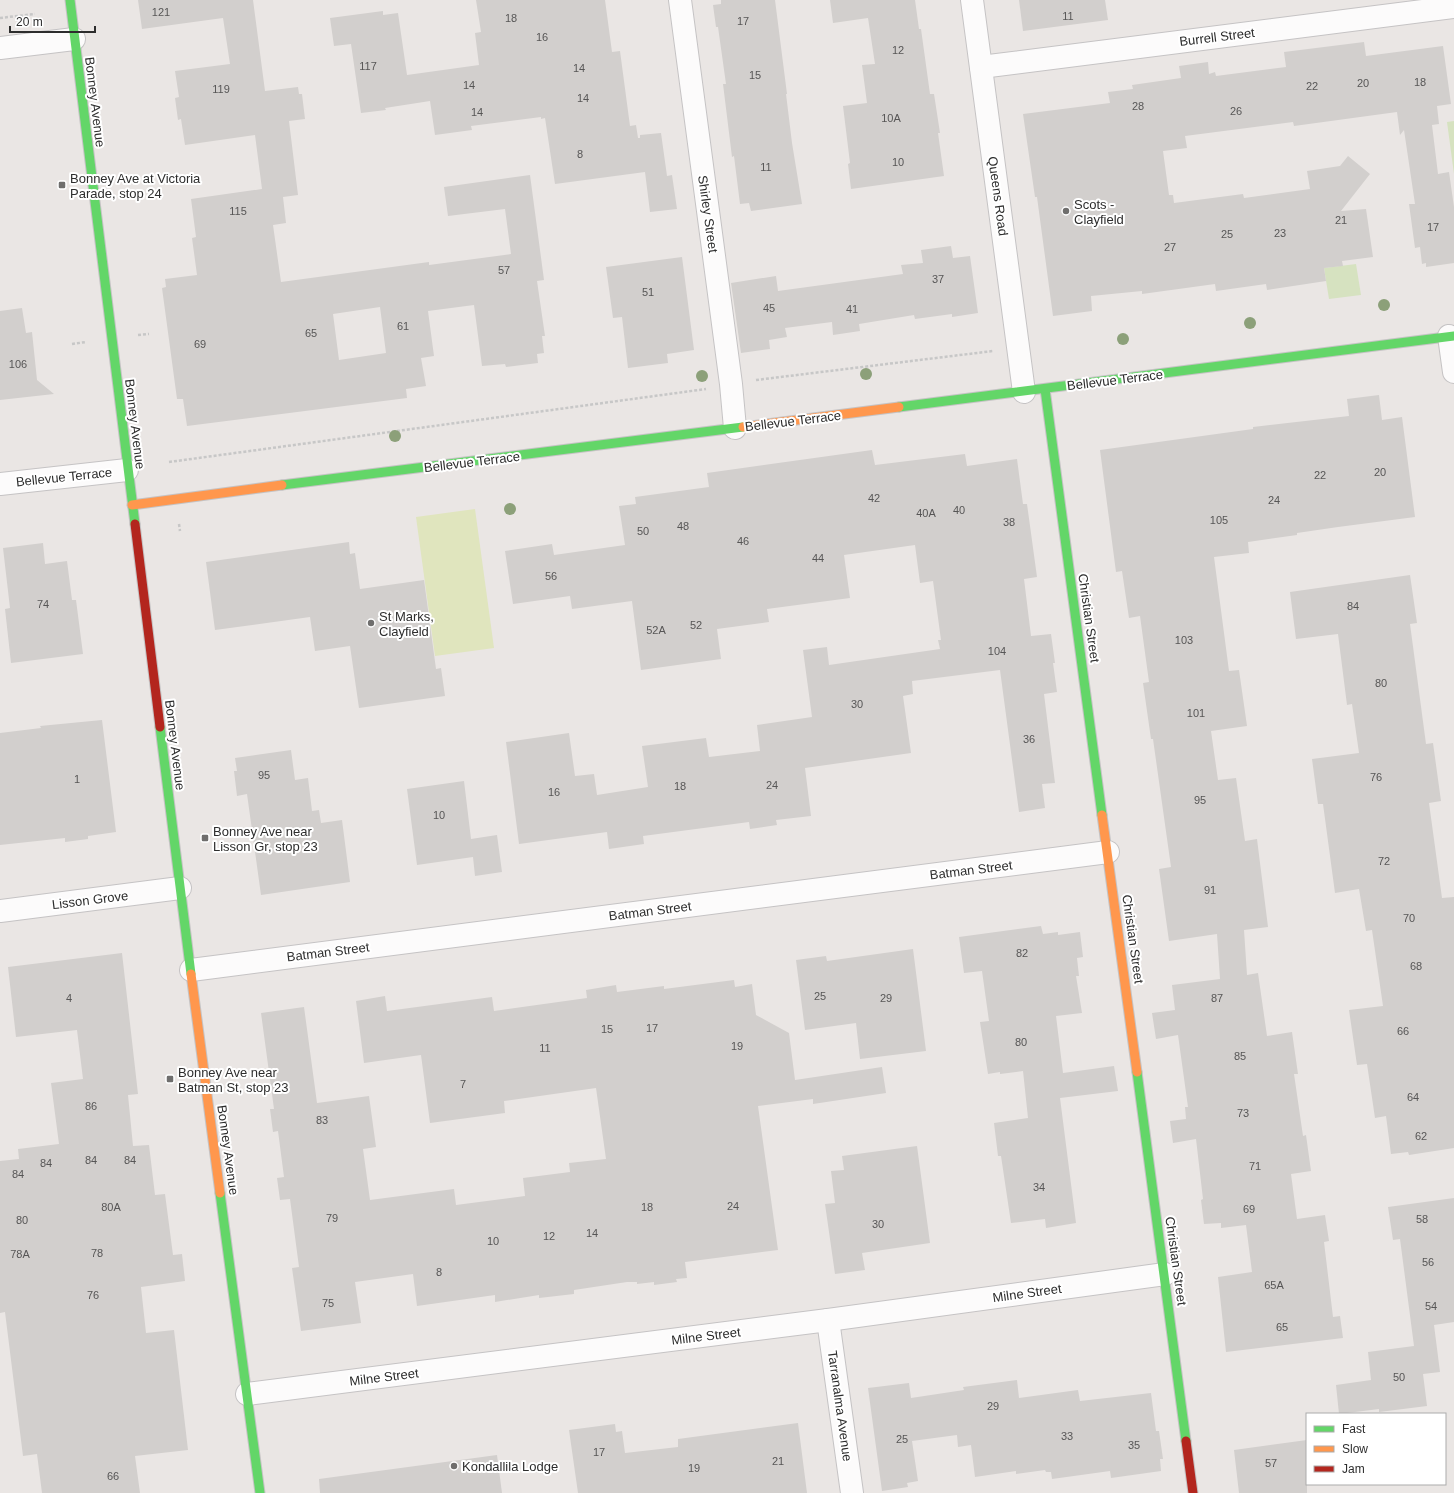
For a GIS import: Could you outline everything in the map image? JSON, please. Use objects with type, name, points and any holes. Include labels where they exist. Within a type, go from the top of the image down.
[{"type":"street","name":"Bonney Avenue","points":[[70,0],[127,470],[180,888],[260,1493]]},
{"type":"street","name":"Shirley Street","points":[[680,0],[730,376],[735,428]]},
{"type":"street","name":"Queens Road","points":[[972,0],[1024,392]]},
{"type":"street","name":"Burrell Street","points":[[981,66],[1454,7]]},
{"type":"street","points":[[0,48],[74,39]]},
{"type":"street","points":[[1452,336],[1454,372]]},
{"type":"street","name":"Bellevue Terrace","points":[[132,505],[1452,336]]},
{"type":"street","name":"Christian Street","points":[[1046,389],[1194,1493]]},
{"type":"street","name":"Bellevue Terrace","points":[[0,484],[127,470]]},
{"type":"street","name":"Batman Street","points":[[191,970],[1108,852]]},
{"type":"street","name":"Lisson Grove","points":[[0,911],[180,888]]},
{"type":"street","name":"Milne Street","points":[[247,1394],[828,1320],[1164,1274]]},
{"type":"street","name":"Tarranalma Avenue","points":[[828,1320],[852,1493]]},
{"type":"path","points":[[0,18],[35,14]]},
{"type":"path","points":[[138,335],[149,334]]},
{"type":"path","points":[[72,344],[86,342]]},
{"type":"path","points":[[748,381],[996,351]]},
{"type":"path","points":[[169,462],[706,389]]},
{"type":"path","points":[[179,524],[180,532]]},
{"type":"green space","points":[[1454,121],[1454,174],[1447,122]]},
{"type":"green space","points":[[1356,264],[1361,295],[1329,299],[1324,268]]},
{"type":"green space","points":[[475,509],[494,648],[435,656],[416,517]]},
{"type":"building","points":[[138,0],[253,0],[265,91],[298,87],[299,94],[302,94],[305,119],[289,121],[298,195],[283,197],[286,223],[273,225],[281,282],[429,262],[429,265],[511,254],[505,209],[448,216],[444,187],[530,175],[544,280],[537,281],[545,336],[542,336],[544,353],[537,354],[538,363],[506,367],[505,364],[482,366],[474,305],[428,311],[434,356],[421,358],[426,386],[406,389],[407,398],[187,426],[183,399],[177,399],[162,288],[166,287],[165,279],[197,275],[192,238],[196,237],[191,199],[262,189],[255,135],[185,145],[181,119],[178,120],[175,98],[179,97],[175,71],[230,64],[223,18],[142,29]],"holes":[[[380,307],[386,353],[339,360],[333,314]]]},
{"type":"building","points":[[476,0],[605,0],[612,52],[620,51],[630,126],[636,125],[638,138],[640,138],[640,135],[661,133],[667,176],[672,175],[677,209],[650,212],[645,172],[555,184],[545,118],[541,119],[541,117],[471,126],[472,130],[435,135],[430,101],[385,108],[386,110],[361,113],[351,44],[334,46],[330,18],[383,11],[383,15],[398,13],[407,75],[479,65],[475,33],[481,32]]},
{"type":"building","points":[[721,0],[775,0],[792,143],[802,204],[751,211],[749,203],[740,204],[734,156],[732,157],[723,84],[726,84],[718,27],[716,27],[713,5],[721,4]]},
{"type":"building","points":[[830,0],[915,0],[919,29],[921,29],[930,94],[934,94],[940,133],[938,133],[944,176],[851,189],[848,164],[850,163],[843,106],[867,103],[862,65],[875,64],[868,18],[833,23]]},
{"type":"building","points":[[1019,0],[1105,0],[1108,20],[1023,31]]},
{"type":"building","points":[[1364,42],[1366,56],[1443,46],[1451,104],[1437,106],[1439,124],[1432,125],[1438,174],[1449,172],[1454,207],[1454,263],[1426,267],[1426,263],[1422,264],[1420,247],[1415,248],[1409,204],[1415,204],[1404,130],[1400,135],[1397,112],[1294,126],[1293,122],[1185,136],[1187,148],[1163,151],[1169,195],[1173,195],[1174,203],[1243,194],[1244,198],[1310,189],[1307,171],[1340,166],[1348,156],[1370,174],[1341,211],[1366,209],[1373,257],[1342,261],[1343,266],[1324,268],[1326,281],[1267,290],[1266,284],[1216,291],[1215,284],[1142,294],[1142,291],[1091,296],[1092,311],[1053,316],[1037,197],[1035,197],[1023,114],[1110,103],[1108,92],[1133,89],[1132,85],[1181,78],[1179,66],[1208,62],[1209,74],[1215,72],[1216,76],[1286,67],[1284,52]]},
{"type":"building","points":[[951,246],[953,258],[970,256],[978,313],[952,317],[952,314],[915,319],[914,315],[859,324],[860,331],[833,335],[832,322],[785,328],[787,337],[769,340],[770,349],[741,353],[731,283],[776,276],[778,291],[903,274],[901,265],[923,263],[921,250]]},
{"type":"building","points":[[682,257],[694,350],[667,354],[668,363],[628,368],[622,317],[613,318],[606,267]]},
{"type":"building","points":[[22,308],[26,333],[32,332],[37,380],[54,394],[0,400],[0,311]]},
{"type":"building","points":[[1379,395],[1382,420],[1402,417],[1415,517],[1297,533],[1297,535],[1248,542],[1249,553],[1214,557],[1229,671],[1239,670],[1247,726],[1211,731],[1218,780],[1236,778],[1245,841],[1257,839],[1268,927],[1244,930],[1247,975],[1258,973],[1267,1036],[1292,1032],[1298,1074],[1294,1074],[1303,1136],[1306,1135],[1311,1171],[1291,1174],[1297,1219],[1325,1215],[1329,1241],[1324,1242],[1333,1317],[1340,1316],[1343,1338],[1226,1352],[1218,1277],[1252,1272],[1246,1225],[1221,1228],[1221,1223],[1204,1224],[1201,1200],[1203,1199],[1196,1139],[1173,1143],[1170,1121],[1186,1119],[1185,1107],[1188,1107],[1178,1035],[1156,1039],[1152,1013],[1175,1010],[1172,985],[1220,979],[1217,934],[1169,941],[1159,869],[1171,867],[1153,739],[1151,739],[1143,683],[1149,682],[1140,616],[1129,618],[1122,571],[1116,572],[1100,450],[1253,429],[1253,427],[1349,416],[1347,399]]},
{"type":"building","points":[[872,450],[875,465],[965,454],[967,466],[1017,459],[1023,504],[1027,504],[1037,577],[1024,579],[1031,636],[1051,634],[1055,663],[1053,663],[1057,692],[1044,694],[1055,783],[1042,784],[1045,808],[1019,812],[1000,670],[912,681],[913,694],[903,696],[911,753],[805,768],[811,816],[776,820],[777,825],[750,829],[749,822],[643,836],[644,844],[609,849],[607,832],[519,844],[506,742],[569,733],[575,776],[594,774],[597,795],[648,787],[642,746],[706,738],[709,757],[760,751],[757,725],[812,717],[803,650],[827,647],[829,665],[940,649],[938,640],[941,640],[933,581],[920,583],[915,545],[844,555],[850,598],[767,609],[769,622],[717,629],[721,659],[641,670],[632,601],[572,609],[570,596],[513,604],[505,551],[552,544],[554,555],[625,545],[619,506],[636,504],[635,497],[709,487],[707,473]]},
{"type":"building","name":"St Marks, Clayfield","points":[[349,542],[350,554],[355,553],[360,589],[424,580],[436,669],[441,668],[445,696],[359,708],[350,646],[315,651],[310,617],[215,630],[206,562]]},
{"type":"building","points":[[43,543],[45,564],[67,561],[72,600],[76,600],[83,654],[11,663],[5,609],[10,608],[3,548]]},
{"type":"building","points":[[1410,575],[1417,623],[1410,624],[1426,744],[1433,743],[1441,801],[1429,803],[1442,898],[1454,897],[1454,1148],[1409,1155],[1408,1152],[1391,1154],[1386,1116],[1375,1118],[1367,1064],[1357,1065],[1349,1010],[1383,1006],[1372,930],[1366,931],[1359,889],[1335,893],[1323,804],[1318,804],[1312,759],[1359,753],[1352,704],[1347,705],[1338,634],[1296,639],[1290,592]]},
{"type":"building","points":[[102,720],[116,832],[88,836],[88,839],[65,842],[65,838],[0,845],[0,733],[41,728],[40,726]]},
{"type":"building","points":[[291,750],[295,780],[308,778],[312,811],[319,810],[321,823],[342,820],[350,882],[261,895],[247,794],[237,796],[234,771],[237,771],[235,758]]},
{"type":"building","points":[[464,781],[471,839],[497,835],[502,872],[475,876],[473,857],[417,865],[407,789]]},
{"type":"building","points":[[1041,926],[1043,934],[1058,932],[1058,935],[1080,932],[1083,957],[1077,958],[1079,976],[1076,976],[1082,1013],[1056,1016],[1063,1073],[1114,1066],[1118,1091],[1060,1098],[1076,1223],[1046,1228],[1045,1219],[1011,1223],[1001,1156],[998,1156],[994,1123],[1028,1118],[1023,1071],[988,1074],[980,1022],[989,1021],[982,971],[964,973],[959,937]]},
{"type":"building","points":[[913,949],[926,1051],[860,1059],[856,1023],[805,1030],[796,960],[826,956],[827,961]]},
{"type":"building","points":[[122,953],[138,1094],[128,1095],[133,1146],[149,1145],[155,1195],[165,1194],[173,1255],[182,1254],[185,1281],[141,1287],[146,1333],[174,1330],[188,1450],[135,1456],[140,1493],[42,1493],[37,1454],[23,1456],[5,1312],[0,1313],[0,1161],[19,1159],[18,1149],[59,1144],[51,1083],[83,1079],[77,1030],[16,1037],[8,967]]},
{"type":"building","points":[[734,980],[735,987],[752,984],[756,1015],[789,1033],[795,1080],[882,1067],[886,1093],[813,1104],[813,1099],[758,1106],[778,1250],[685,1262],[687,1278],[676,1279],[677,1282],[654,1285],[654,1282],[637,1284],[637,1282],[627,1282],[574,1290],[574,1294],[539,1298],[539,1295],[495,1302],[495,1295],[417,1306],[413,1274],[355,1282],[361,1323],[301,1331],[292,1268],[299,1267],[290,1199],[280,1200],[277,1178],[284,1177],[278,1131],[273,1132],[270,1109],[274,1109],[261,1013],[304,1007],[317,1103],[369,1096],[376,1147],[363,1149],[370,1200],[454,1189],[456,1205],[525,1196],[523,1178],[570,1172],[569,1163],[606,1159],[596,1088],[504,1101],[505,1113],[430,1123],[421,1055],[364,1063],[356,1001],[385,996],[387,1011],[492,997],[494,1011],[587,998],[586,990],[616,985],[617,992],[664,986],[664,989]]},
{"type":"building","points":[[917,1146],[930,1243],[862,1253],[865,1270],[835,1274],[825,1204],[835,1203],[831,1171],[844,1170],[842,1156]]},
{"type":"building","points":[[1454,1198],[1454,1322],[1434,1325],[1440,1372],[1423,1374],[1427,1406],[1379,1412],[1379,1409],[1339,1413],[1336,1385],[1371,1380],[1368,1352],[1414,1346],[1400,1239],[1393,1240],[1388,1207]]},
{"type":"building","points":[[1017,1380],[1019,1398],[1078,1390],[1080,1401],[1151,1393],[1156,1431],[1159,1431],[1163,1459],[1160,1459],[1161,1471],[1111,1478],[1110,1471],[1052,1479],[1051,1472],[1046,1472],[1045,1470],[1016,1474],[1016,1471],[975,1477],[971,1445],[958,1447],[957,1435],[912,1441],[918,1481],[907,1483],[908,1487],[882,1491],[868,1388],[909,1383],[911,1398],[964,1390],[963,1387]]},
{"type":"building","points":[[798,1423],[807,1493],[578,1493],[569,1430],[615,1424],[616,1432],[622,1431],[625,1453],[678,1447],[678,1439]]},
{"type":"building","points":[[1306,1440],[1307,1493],[1239,1493],[1234,1450]]},
{"type":"building","name":"Kondallila Lodge","points":[[497,1455],[502,1493],[320,1493],[319,1479]]},
{"type":"traffic: fast","points":[[70,0],[135,524]]},
{"type":"traffic: fast","points":[[899,407],[1454,336]]},
{"type":"traffic: fast","points":[[1045,389],[1102,815]]},
{"type":"traffic: fast","points":[[282,485],[743,427]]},
{"type":"traffic: fast","points":[[160,727],[191,974]]},
{"type":"traffic: fast","points":[[1137,1072],[1186,1441]]},
{"type":"traffic: fast","points":[[220,1193],[260,1493]]},
{"type":"traffic: slow","points":[[743,427],[899,407]]},
{"type":"traffic: slow","points":[[132,505],[282,485]]},
{"type":"traffic: slow","points":[[1102,815],[1137,1072]]},
{"type":"traffic: slow","points":[[191,974],[220,1193]]},
{"type":"traffic: jam","points":[[135,524],[160,727]]},
{"type":"traffic: jam","points":[[1186,1441],[1193,1493]]},
{"type":"place","name":"Bonney Ave at Victoria Parade, stop 24","points":[[62,185]]},
{"type":"place","name":"Scots - Clayfield","points":[[1066,211]]},
{"type":"place","name":"St Marks, Clayfield","points":[[371,623]]},
{"type":"place","name":"Bonney Ave near Lisson Gr, stop 23","points":[[205,838]]},
{"type":"place","name":"Bonney Ave near Batman St, stop 23","points":[[170,1079]]},
{"type":"place","name":"Kondallila Lodge","points":[[454,1466]]}]
